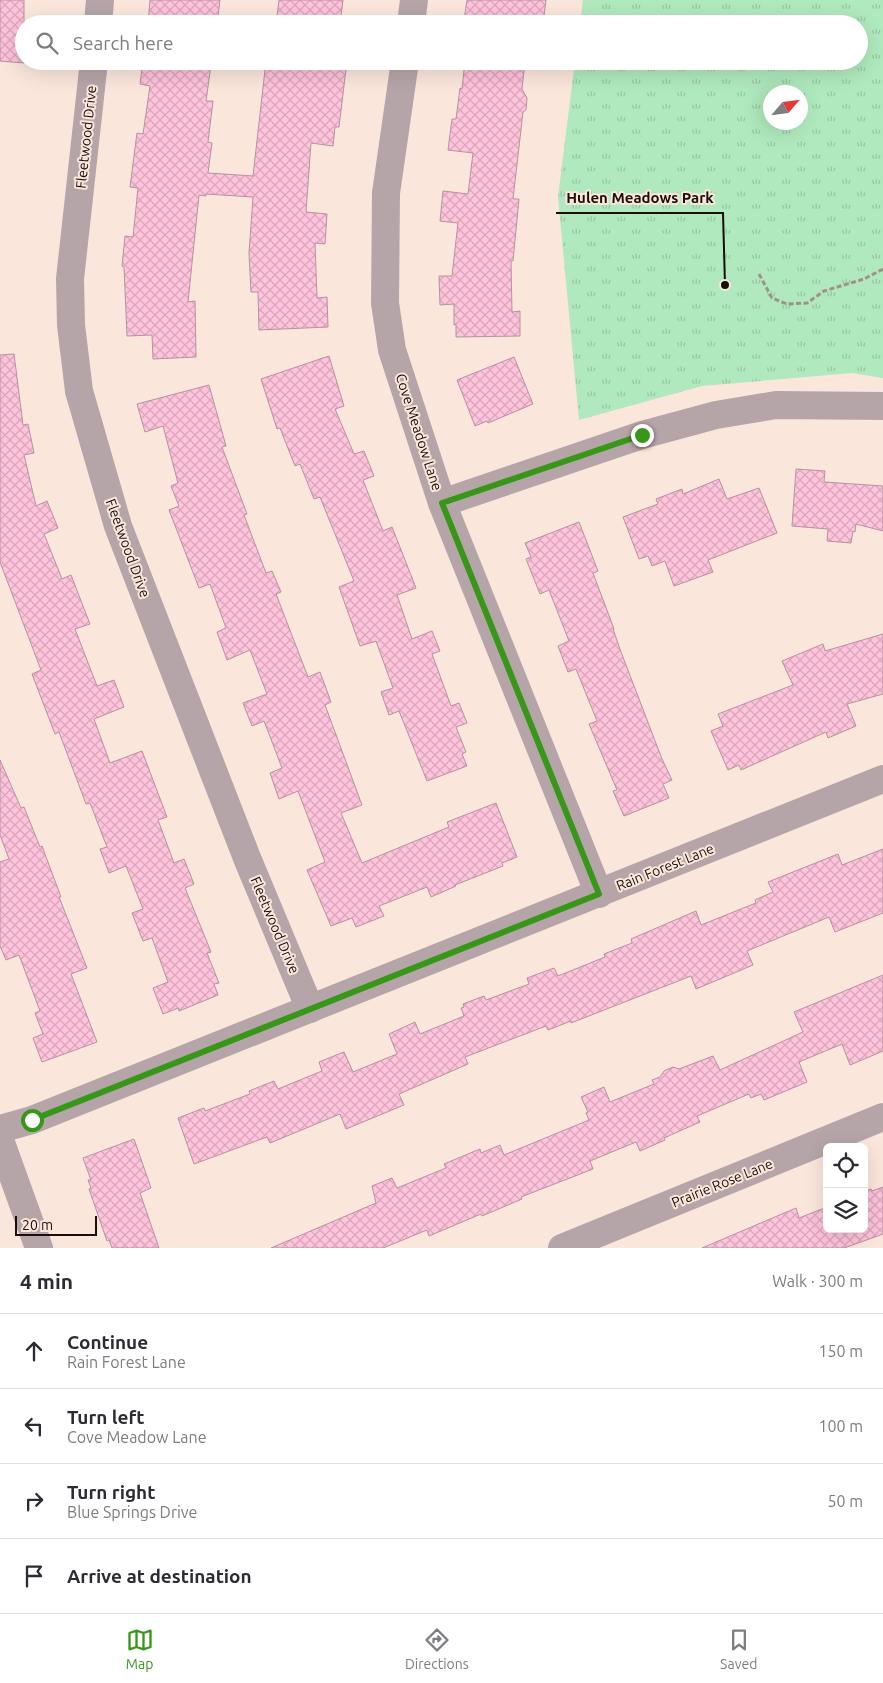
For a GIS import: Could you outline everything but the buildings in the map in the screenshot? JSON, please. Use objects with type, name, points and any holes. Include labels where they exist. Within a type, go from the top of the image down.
[{"type":"street","points":[[99,15],[100,0]]},
{"type":"street","points":[[412,15],[414,0]]},
{"type":"street","name":"Fleetwood Drive","points":[[93,70],[70,279],[71,325],[79,392],[118,526],[247,858],[310,1008]]},
{"type":"street","name":"Cove Meadow Lane","points":[[404,70],[386,193],[385,303],[392,350],[442,503],[599,894]]},
{"type":"street","points":[[442,503],[642,435],[716,415],[776,405],[883,406]]},
{"type":"street","name":"Rain Forest Lane","points":[[0,1129],[32,1120],[883,779]]},
{"type":"street","name":"Prairie Rose Lane","points":[[562,1248],[883,1117]]},
{"type":"street","points":[[0,1140],[39,1248]]},
{"type":"path","points":[[759,274],[772,298],[787,304],[807,303],[824,291],[864,279],[883,268]]},
{"type":"green space","points":[[583,0],[883,0],[883,378],[852,373],[702,386],[579,420],[558,197],[574,70],[868,70],[868,15],[581,15]]},
{"type":"place","name":"Hulen Meadows Park","points":[[725,285]]},
{"type":"route","points":[[32,1120],[599,894],[442,503],[642,435]]}]
